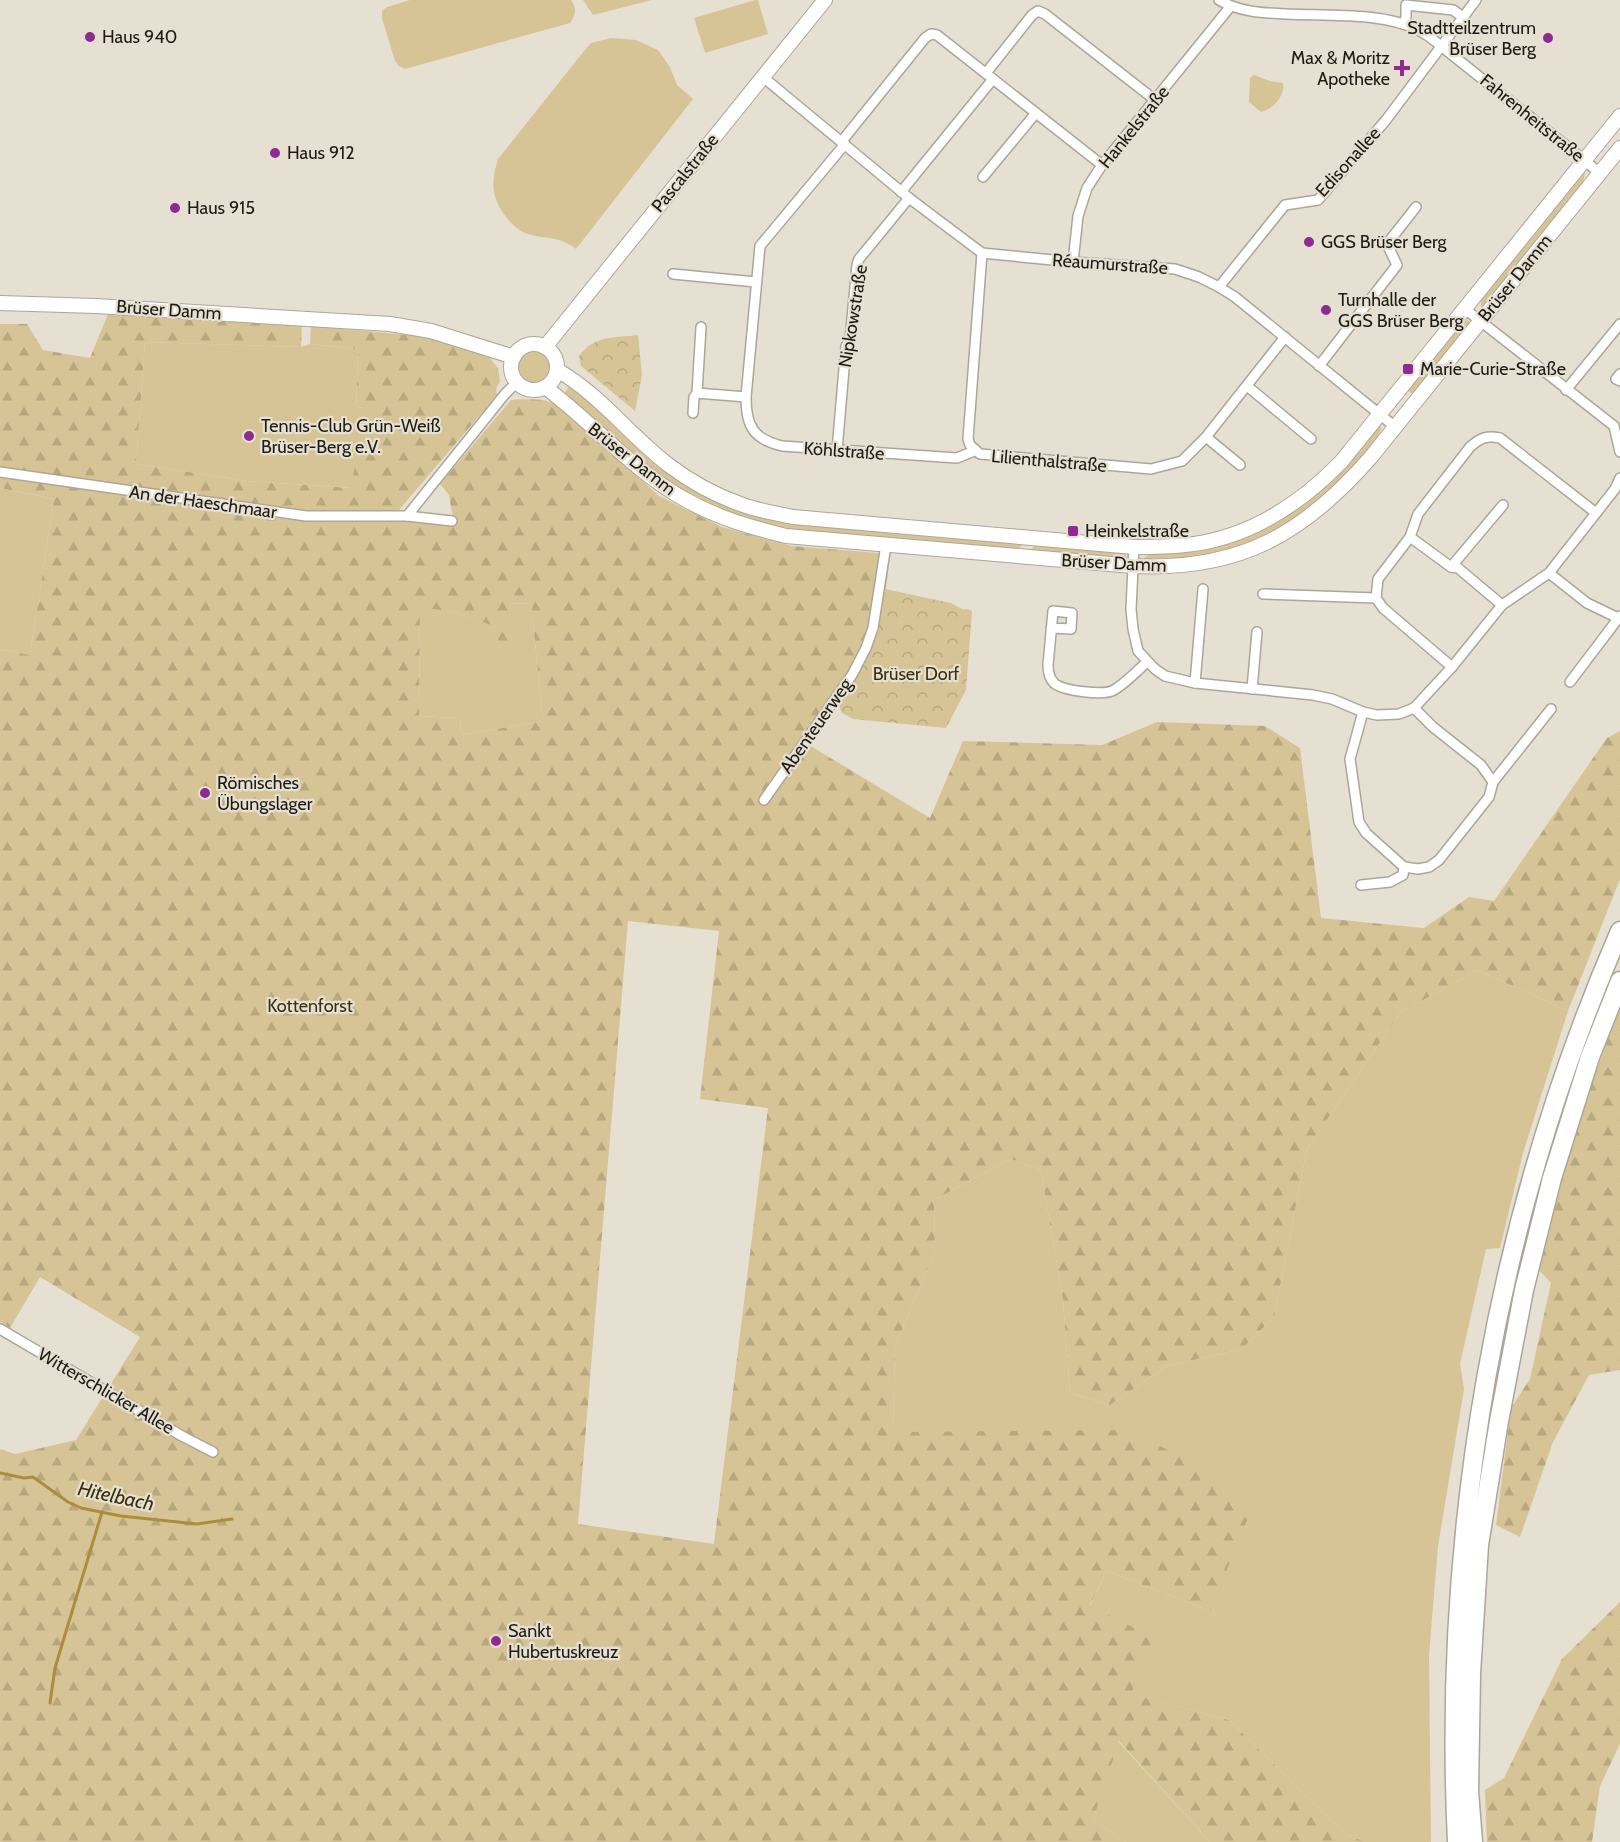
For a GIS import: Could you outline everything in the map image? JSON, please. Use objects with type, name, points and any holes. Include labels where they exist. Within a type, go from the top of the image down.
[{"type":"highway","points":[[1457,1842],[1454,1790],[1455,1672],[1462,1546],[1490,1354],[1533,1174],[1579,1029],[1620,931]]},
{"type":"highway","points":[[1473,1842],[1469,1791],[1471,1674],[1479,1545],[1509,1360],[1552,1178],[1590,1057],[1620,981]]},
{"type":"street","name":"Pascalstraße","points":[[546,347],[825,0]]},
{"type":"street","name":"Fahrenheitstraße","points":[[1219,0],[1230,7],[1272,14],[1366,18],[1404,24],[1418,30],[1600,173]]},
{"type":"street","name":"Edisonallee","points":[[1219,287],[1286,205],[1318,200],[1386,120],[1476,0]]},
{"type":"street","points":[[1404,24],[1406,5],[1453,10],[1463,17]]},
{"type":"street","name":"Hankelstraße","points":[[1073,262],[1078,216],[1086,189],[1102,165],[1230,7]]},
{"type":"street","points":[[905,195],[1032,15],[1038,11],[1045,14],[1155,100]]},
{"type":"street","points":[[844,142],[925,38],[931,34],[937,35],[1102,165]]},
{"type":"street","points":[[763,76],[905,195],[982,253]]},
{"type":"street","points":[[983,177],[1036,113]]},
{"type":"street","name":"Brüser Damm","points":[[546,347],[555,356],[557,369],[600,400],[669,465],[698,485],[743,506],[793,517],[1134,547],[1185,545],[1215,540],[1268,520],[1304,496],[1341,462],[1620,116]]},
{"type":"street","name":"Köhlstraße","points":[[844,142],[760,246],[746,397],[747,419],[759,437],[782,446],[957,458],[974,451]]},
{"type":"street","name":"Brüser Damm","points":[[545,387],[648,474],[685,500],[736,524],[786,536],[1133,566],[1162,568],[1217,561],[1274,539],[1314,514],[1341,490],[1620,148]]},
{"type":"street","name":"Nipkowstraße","points":[[837,450],[856,265],[905,195]]},
{"type":"street","points":[[1319,366],[1397,265],[1387,244],[1416,207]]},
{"type":"street","name":"Réaumurstraße","points":[[982,253],[1175,269],[1219,287],[1285,337],[1394,426]]},
{"type":"street","name":"Lilienthalstraße","points":[[982,253],[968,439],[974,451],[986,456],[1151,469],[1182,461],[1206,437],[1285,337]]},
{"type":"street","points":[[673,274],[756,282]]},
{"type":"street","name":"Brüser Damm","points":[[0,303],[108,306],[390,324],[431,330],[513,357]]},
{"type":"street","points":[[1465,309],[1566,390],[1617,426],[1620,452]]},
{"type":"street","points":[[693,413],[694,397],[697,393],[701,327]]},
{"type":"street","points":[[1566,390],[1618,329]]},
{"type":"street","points":[[546,347],[538,344],[524,346],[513,357],[512,370],[517,382],[530,389],[545,387],[553,380],[557,369]]},
{"type":"street","points":[[1620,374],[1617,379],[1620,381]]},
{"type":"street","points":[[407,516],[517,382]]},
{"type":"street","points":[[1247,386],[1311,439]]},
{"type":"street","points":[[697,393],[746,397]]},
{"type":"street","points":[[1452,667],[1383,608],[1376,598],[1378,579],[1410,537],[1418,514],[1470,447],[1486,436],[1500,438],[1596,513]]},
{"type":"street","points":[[1206,437],[1240,465]]},
{"type":"street","name":"An der Haeschmaar","points":[[0,472],[306,516],[407,516],[452,521]]},
{"type":"street","points":[[1134,547],[1131,609],[1138,651],[1147,662],[1165,676],[1195,683],[1332,699],[1363,712],[1386,716],[1414,708],[1452,667],[1502,605],[1549,573],[1615,489],[1620,478]]},
{"type":"street","points":[[1451,567],[1503,505]]},
{"type":"street","points":[[1410,537],[1451,567],[1458,568],[1502,605]]},
{"type":"street","name":"Abenteuerweg","points":[[764,800],[852,675],[866,648],[873,628],[886,545]]},
{"type":"street","points":[[1549,573],[1587,603],[1619,617],[1570,682]]},
{"type":"street","points":[[1195,683],[1203,589]]},
{"type":"street","points":[[1263,594],[1376,598]]},
{"type":"street","points":[[1051,628],[1048,672],[1054,683],[1060,686],[1093,692],[1113,691],[1147,662]]},
{"type":"street","points":[[1252,689],[1257,632]]},
{"type":"street","points":[[1414,708],[1433,727],[1481,765],[1493,782]]},
{"type":"street","points":[[1363,712],[1350,759],[1359,822],[1366,833],[1404,867],[1418,869],[1429,867],[1439,860],[1489,797],[1493,782],[1551,710]]},
{"type":"street","points":[[1361,885],[1390,882],[1402,875],[1404,867]]},
{"type":"street","name":"Witterschlicker Allee","points":[[0,1329],[213,1452]]},
{"type":"green space","points":[[410,0],[571,0],[575,12],[570,23],[405,69],[395,61],[382,11],[387,7]]},
{"type":"green space","points":[[583,0],[652,0],[593,15]]},
{"type":"green space","points":[[758,0],[768,34],[705,53],[694,18]]},
{"type":"green space","points":[[611,38],[636,40],[658,50],[670,67],[677,85],[693,99],[576,249],[564,242],[528,234],[516,228],[498,205],[494,192],[494,175],[498,159],[584,51],[591,43]]},
{"type":"green space","points":[[1254,75],[1283,83],[1282,92],[1277,101],[1270,108],[1261,112],[1249,102],[1250,78]]},
{"type":"green space","points":[[1583,171],[1585,172],[1583,184],[1481,310],[1481,297]]},
{"type":"green space","name":"Kottenforst","points":[[108,314],[302,325],[301,347],[145,342],[136,464],[247,481],[351,488],[365,408],[356,407],[358,349],[310,344],[311,326],[430,337],[489,357],[498,368],[500,382],[496,388],[497,395],[399,510],[399,520],[430,521],[453,518],[449,495],[440,484],[511,400],[540,400],[556,403],[659,496],[722,527],[792,546],[890,554],[886,592],[878,631],[872,646],[857,676],[809,745],[930,818],[963,741],[1102,745],[1157,722],[1265,726],[1300,748],[1321,918],[1424,928],[1469,897],[1494,901],[1607,738],[1620,731],[1620,879],[1568,1011],[1477,970],[1400,1013],[1307,1149],[1274,1317],[1242,1349],[1167,1366],[1110,1405],[1070,1393],[1063,1300],[1041,1170],[1011,1159],[934,1200],[935,1252],[895,1346],[893,1432],[1132,1430],[1197,1467],[1248,1518],[1210,1611],[1107,1571],[1090,1605],[1153,1638],[1131,1694],[1229,1720],[1345,1834],[1366,1842],[1210,1842],[1119,1741],[1093,1820],[1126,1842],[0,1842],[0,1449],[15,1454],[76,1440],[140,1337],[40,1277],[10,1328],[0,1322],[0,649],[30,655],[54,499],[0,488],[0,324],[27,324],[43,350],[90,358]],"holes":[[[531,603],[543,721],[461,735],[460,718],[419,716],[420,607],[454,612],[491,625],[493,642],[512,643],[509,604]],[[628,921],[719,931],[700,1099],[768,1108],[714,1544],[578,1524]]]},
{"type":"green space","points":[[1467,320],[1471,323],[1414,395],[1406,389],[1459,324]]},
{"type":"green space","points":[[638,335],[642,375],[635,411],[581,366],[579,356],[598,341]]},
{"type":"green space","name":"Tennis-Club Grün-Weiß Brüser-Berg e.V.","points":[[145,342],[301,347],[310,344],[358,349],[356,407],[366,408],[352,488],[247,481],[136,464]]},
{"type":"green space","points":[[534,350],[546,355],[551,367],[546,379],[534,384],[522,379],[517,367],[522,355]]},
{"type":"green space","points":[[570,385],[627,435],[748,512],[1024,542],[1016,552],[814,535],[762,526],[688,497],[644,464],[564,394]]},
{"type":"green space","points":[[1380,423],[1381,429],[1375,443],[1335,489],[1289,525],[1241,547],[1194,559],[1142,560],[1150,553],[1264,527]]},
{"type":"green space","points":[[0,488],[54,499],[30,655],[0,649]]},
{"type":"green space","points":[[1036,543],[1121,551],[1129,560],[1029,553]]},
{"type":"green space","name":"Brüser Dorf","points":[[885,589],[951,603],[972,612],[966,690],[946,728],[853,719],[842,713],[838,703],[856,675],[875,636]]},
{"type":"green space","points":[[531,603],[543,721],[461,735],[460,718],[419,716],[420,606],[454,612],[492,625],[511,643],[509,604]]},
{"type":"green space","points":[[1477,970],[1568,1011],[1523,1153],[1500,1248],[1486,1249],[1460,1364],[1464,1389],[1438,1546],[1429,1655],[1431,1842],[1366,1842],[1345,1834],[1229,1720],[1130,1694],[1090,1606],[1107,1571],[1210,1611],[893,1432],[895,1346],[935,1252],[934,1200],[1011,1159],[1041,1170],[1063,1300],[1070,1393],[1110,1405],[1167,1366],[1242,1349],[1274,1317],[1307,1149],[1400,1013]]},
{"type":"green space","points":[[1620,1007],[1620,1370],[1589,1375],[1553,1442],[1520,1537],[1496,1525],[1511,1408],[1530,1379],[1551,1283],[1535,1266],[1553,1188]]},
{"type":"green space","points":[[1620,1602],[1620,1744],[1600,1786],[1592,1842],[1487,1842],[1485,1790],[1504,1778],[1562,1659]]},
{"type":"green space","points":[[1118,1741],[1210,1842],[1126,1842],[1093,1820]]},
{"type":"waterway","name":"Hitelbach","points":[[0,1473],[24,1478],[33,1477],[68,1502],[81,1508],[121,1516],[197,1524],[232,1519]]},
{"type":"waterway","points":[[50,1703],[55,1668],[102,1512]]},
{"type":"place","name":"Haus 940","points":[[90,37]]},
{"type":"place","name":"Stadtteilzentrum Brüser Berg","points":[[1548,38]]},
{"type":"place","name":"Max & Moritz Apotheke","points":[[1402,68]]},
{"type":"place","name":"Haus 912","points":[[275,153]]},
{"type":"place","name":"Haus 915","points":[[175,208]]},
{"type":"place","name":"GGS Brüser Berg","points":[[1309,242]]},
{"type":"place","name":"Turnhalle der GGS Brüser Berg","points":[[1326,310]]},
{"type":"place","name":"Marie-Curie-Straße","points":[[1408,369]]},
{"type":"place","name":"Tennis-Club Grün-Weiß Brüser-Berg e.V.","points":[[249,436]]},
{"type":"place","name":"Heinkelstraße","points":[[1073,531]]},
{"type":"place","name":"Römisches Übungslager","points":[[205,793]]},
{"type":"place","name":"Sankt Hubertuskreuz","points":[[496,1641]]}]
